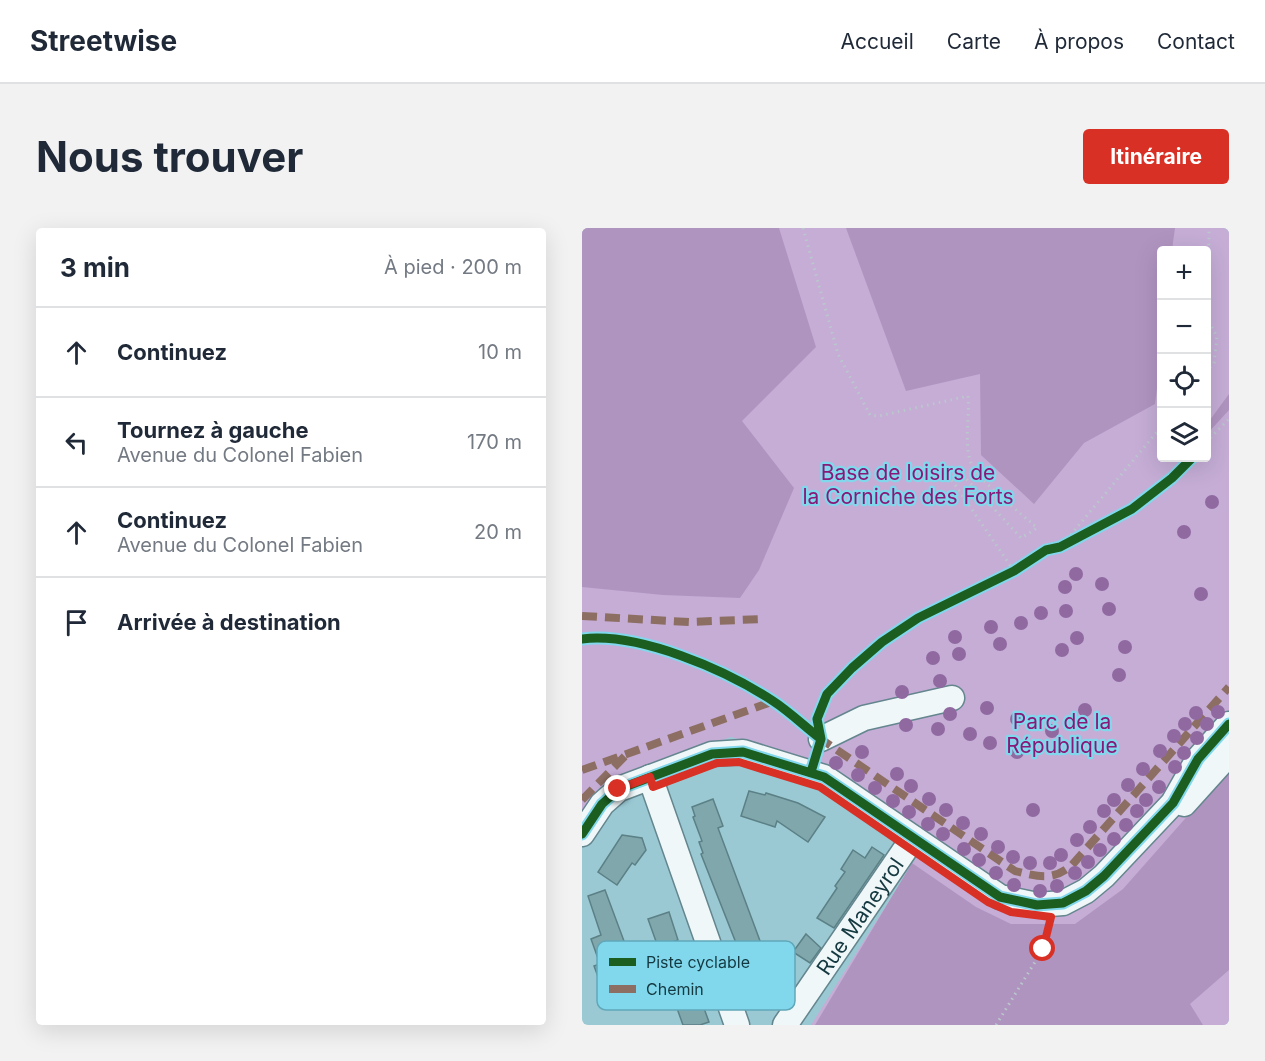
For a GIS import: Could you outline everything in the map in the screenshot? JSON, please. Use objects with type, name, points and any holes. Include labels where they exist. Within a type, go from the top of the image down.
[{"type":"street","points":[[821,739],[864,718],[952,698]]},
{"type":"street","points":[[910,842],[1000,897],[1037,905],[1063,903],[1086,891],[1104,876],[1173,803],[1198,759],[1229,724]]},
{"type":"street","points":[[582,853],[613,807],[624,798],[712,754],[743,752],[824,777],[988,902],[1011,912],[1051,917],[1091,900],[1118,878],[1229,754]]},
{"type":"street","points":[[582,834],[602,804],[618,789],[652,782]]},
{"type":"street","points":[[652,782],[708,941]]},
{"type":"street","name":"Rue Maneyrol","points":[[785,1025],[910,842]]},
{"type":"street","points":[[733,1010],[738,1025]]},
{"type":"path","points":[[803,228],[838,354],[870,415],[879,416],[968,396],[969,416],[966,433],[972,468],[1037,528],[1022,538],[958,470],[949,476],[1014,571]]},
{"type":"path","points":[[1209,228],[1208,319],[1217,337],[1214,363],[1211,366]]},
{"type":"path","points":[[1211,437],[1229,419]]},
{"type":"path","points":[[1060,547],[1157,431]]},
{"type":"path","points":[[821,739],[817,719],[828,694],[852,668],[882,642],[918,618],[1014,571],[1046,550],[1060,547],[1132,509],[1172,478],[1188,462]]},
{"type":"path","points":[[996,1025],[1043,949],[1051,917]]},
{"type":"green space","name":"Base de loisirs de la Corniche des Forts","points":[[582,228],[1229,228],[1229,1025],[811,1025],[930,836],[833,767],[731,737],[606,781],[582,815]]},
{"type":"shaded area","points":[[582,228],[779,228],[816,347],[742,421],[794,488],[759,570],[740,598],[663,595],[582,587]]},
{"type":"shaded area","points":[[846,228],[1175,228],[1173,246],[1157,246],[1155,404],[1084,443],[1034,504],[981,455],[980,374],[906,391]]},
{"type":"shaded area","points":[[1229,394],[1229,410],[1211,430],[1211,419]]},
{"type":"shaded area","points":[[1229,769],[1229,970],[1190,1004],[1203,1025],[815,1025],[912,863],[976,907],[1011,924],[1075,924],[1123,889]]},
{"type":"building","points":[[749,791],[765,795],[766,793],[798,803],[825,817],[808,842],[777,821],[775,827],[741,816]]},
{"type":"building","points":[[713,799],[723,826],[718,828],[760,941],[735,941],[701,854],[703,853],[699,842],[702,841],[693,817],[695,816],[692,807]]},
{"type":"building","points":[[622,835],[642,838],[646,850],[635,865],[632,863],[617,885],[598,872]]},
{"type":"building","points":[[872,847],[884,855],[834,928],[817,918],[837,888],[835,886],[845,872],[841,869],[853,850],[865,858]]},
{"type":"building","points":[[605,890],[624,941],[597,941],[597,956],[591,939],[601,935],[588,896]]},
{"type":"building","points":[[669,912],[678,940],[656,941],[648,919]]},
{"type":"building","points":[[806,934],[821,948],[810,963],[795,953],[795,949]]},
{"type":"building","points":[[678,1010],[705,1010],[709,1022],[700,1025],[683,1025]]},
{"type":"marked path","points":[[582,616],[689,622],[763,619]]},
{"type":"marked path","points":[[818,737],[1015,871],[1052,876],[1072,865],[1229,687]]},
{"type":"marked path","points":[[582,770],[774,701]]},
{"type":"marked path","points":[[582,800],[626,755]]},
{"type":"cycle path","points":[[811,772],[821,739],[817,719],[827,694],[882,642],[918,618],[1014,571],[1046,550],[1060,547],[1132,509],[1172,478],[1188,462]]},
{"type":"cycle path","points":[[582,639],[605,638],[629,641],[655,647],[707,666],[773,701],[821,739]]},
{"type":"cycle path","points":[[582,834],[602,804],[619,789],[712,754],[743,752],[824,777],[1000,897],[1037,905],[1063,903],[1086,891],[1104,876],[1173,803],[1198,759],[1229,724]]},
{"type":"route","points":[[618,789],[650,777],[653,787],[717,763],[739,762],[820,787],[988,902],[1011,912],[1036,917],[1051,917],[1043,949]]},
{"type":"park label","name":"Parc de la République","points":[[1062,733]]}]
